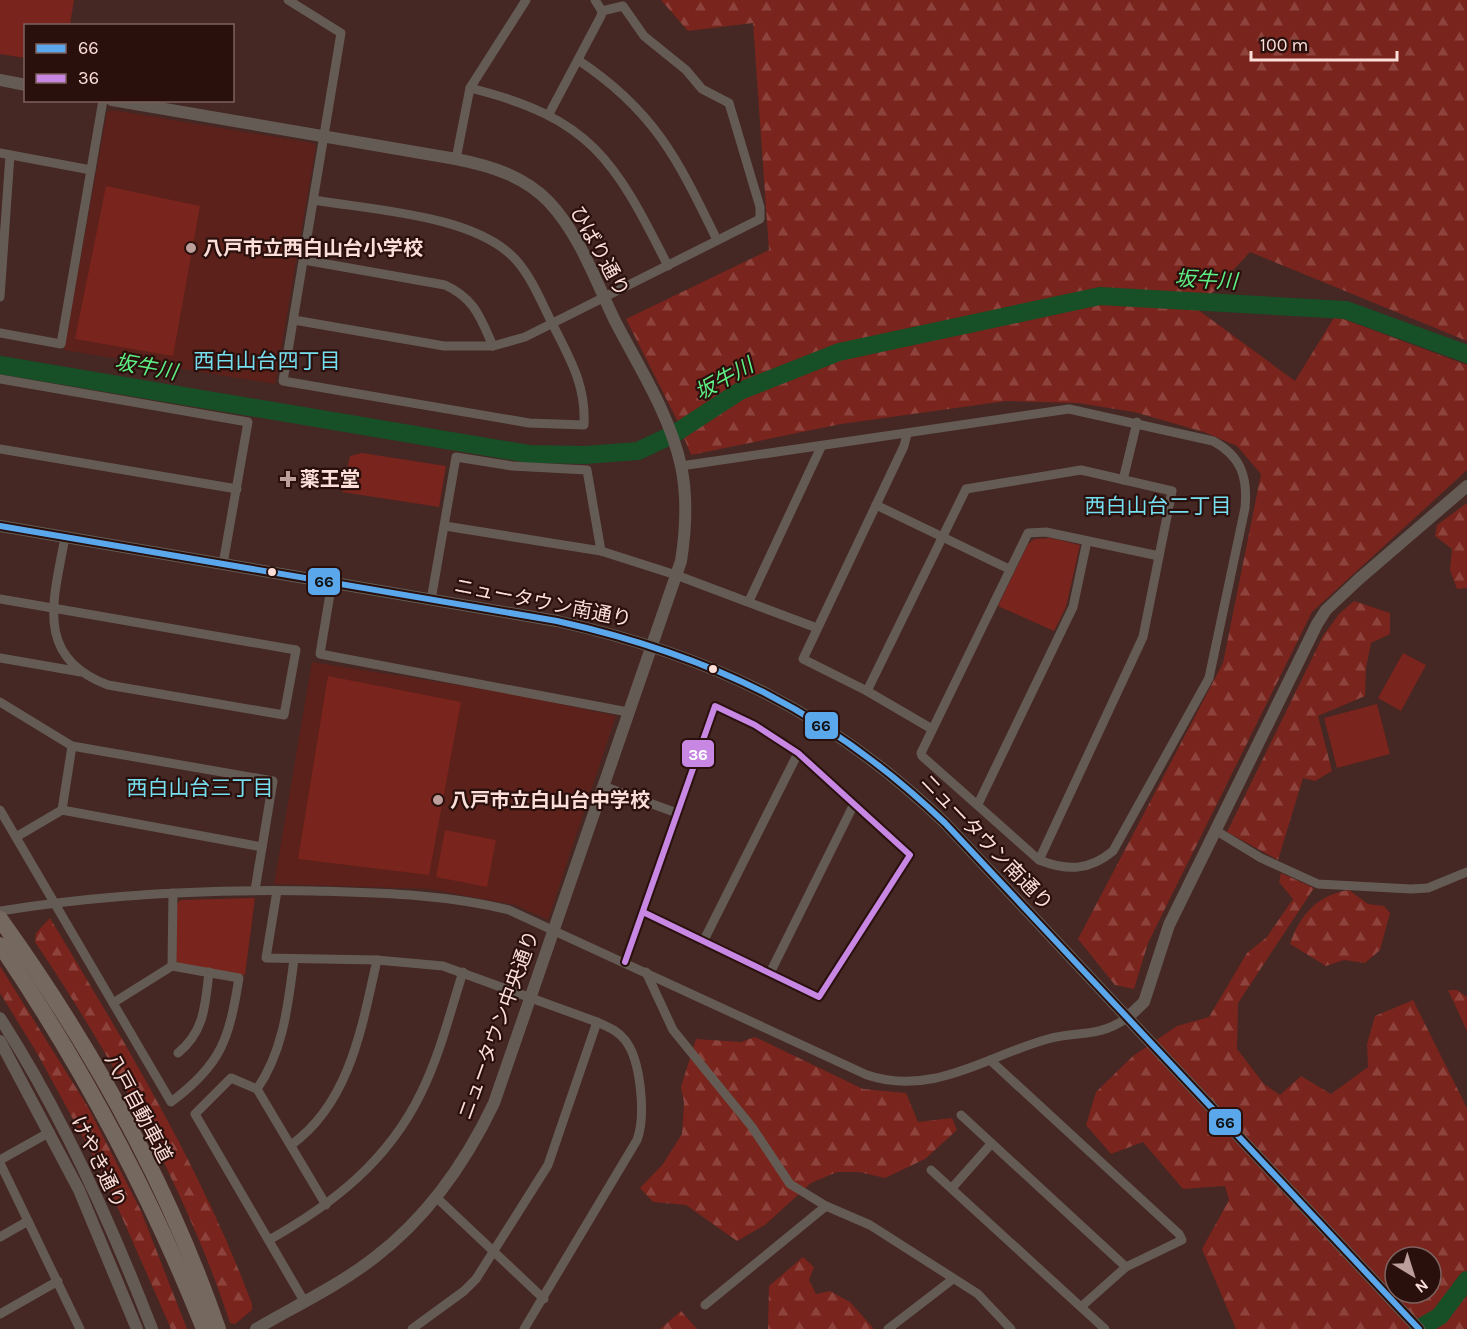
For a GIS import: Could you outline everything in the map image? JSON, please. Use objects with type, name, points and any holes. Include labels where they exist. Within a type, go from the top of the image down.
[{"type":"highway","name":"八戸自動車道","points":[[0,919],[42,979],[140,1150],[181,1236],[218,1329]]},
{"type":"highway","name":"八戸自動車道","points":[[0,945],[75,1062],[124,1150],[204,1329]]},
{"type":"street","points":[[288,0],[341,33],[283,381],[529,423],[585,425],[585,402],[582,387],[529,278],[514,258],[482,234],[456,224],[314,200]]},
{"type":"street","points":[[456,159],[470,88],[526,0]]},
{"type":"street","points":[[596,0],[602,11]]},
{"type":"street","points":[[294,320],[444,346],[493,346],[525,337],[760,219],[760,207],[729,103],[702,89],[686,70],[644,36],[623,6],[602,11]]},
{"type":"street","points":[[549,114],[602,11]]},
{"type":"street","points":[[578,60],[624,93],[665,140],[717,240]]},
{"type":"street","points":[[0,80],[24,85]]},
{"type":"street","points":[[470,88],[513,99],[549,114],[586,140],[622,180],[668,266]]},
{"type":"street","points":[[0,333],[61,344],[103,102]]},
{"type":"street","name":"ひばり通り","points":[[124,102],[456,159],[500,170],[521,180],[549,202],[572,234],[668,428],[680,460],[686,521],[676,575],[652,645]]},
{"type":"street","points":[[0,153],[91,170]]},
{"type":"street","points":[[0,297],[10,155]]},
{"type":"street","points":[[304,260],[445,285],[462,293],[470,302],[493,346]]},
{"type":"street","points":[[0,379],[248,422],[224,564]]},
{"type":"street","points":[[680,460],[821,447],[1069,409],[1213,441],[1227,449],[1243,470],[1246,484],[1245,508],[1211,672],[1113,851],[1096,864],[1073,869],[1058,867],[1039,860],[922,756],[932,729],[1028,533],[1046,532],[1159,556]]},
{"type":"street","points":[[1123,480],[1137,423]]},
{"type":"street","points":[[907,434],[904,446],[802,659],[867,691],[932,729]]},
{"type":"street","points":[[749,601],[821,447]]},
{"type":"street","points":[[0,449],[237,489]]},
{"type":"street","points":[[431,600],[456,457],[512,466],[587,470],[601,551]]},
{"type":"street","points":[[867,691],[969,487],[1081,470],[1172,491],[1143,637],[1039,860]]},
{"type":"street","points":[[0,911],[54,902],[173,893],[255,890],[424,895],[474,902],[509,910],[867,1075],[887,1082],[907,1083],[933,1079],[1053,1037],[1106,1030],[1126,1018],[1143,1002],[1169,925],[1304,649],[1326,610],[1467,486]]},
{"type":"street","points":[[876,505],[1009,569]]},
{"type":"street","name":"ニュータウン南通り","points":[[0,526],[557,621],[652,645],[715,669],[795,707],[877,762],[945,823],[1419,1329]]},
{"type":"street","points":[[445,526],[601,551],[749,601],[817,628]]},
{"type":"street","points":[[0,599],[53,608],[296,650],[284,715],[108,685],[81,672],[69,662],[54,634],[53,608],[65,537]]},
{"type":"street","points":[[978,804],[1073,607],[1087,541]]},
{"type":"street","points":[[332,582],[320,654],[628,712]]},
{"type":"street","name":"ニュータウン中央通り","points":[[256,1329],[373,1259],[403,1233],[437,1198],[466,1157],[494,1103],[652,645]]},
{"type":"street","points":[[0,658],[81,672]]},
{"type":"street","points":[[0,702],[72,746],[273,781],[255,890]]},
{"type":"street","points":[[625,962],[715,706],[755,725],[798,753],[910,855],[819,997],[643,912]]},
{"type":"street","points":[[62,810],[72,746]]},
{"type":"street","points":[[703,942],[798,753]]},
{"type":"street","points":[[603,786],[677,813]]},
{"type":"street","points":[[770,973],[854,804]]},
{"type":"street","points":[[0,810],[171,1102],[200,1079],[225,1043],[232,1022],[239,978],[172,966],[113,1002]]},
{"type":"street","points":[[16,837],[62,810],[262,847]]},
{"type":"street","points":[[1215,830],[1261,858],[1318,884],[1428,888],[1467,872]]},
{"type":"street","points":[[276,891],[266,958],[377,960],[443,966],[530,995],[615,1030],[631,1050],[642,1126],[626,1161],[524,1329]]},
{"type":"street","points":[[172,966],[173,893]]},
{"type":"street","points":[[257,1089],[279,1045],[294,959]]},
{"type":"street","points":[[291,1145],[317,1121],[345,1077],[363,1022],[377,960]]},
{"type":"street","points":[[178,1053],[186,1047],[203,1021],[209,972]]},
{"type":"street","points":[[269,1240],[326,1205],[370,1168],[413,1108],[432,1065],[463,972]]},
{"type":"street","points":[[646,972],[674,1030],[752,1127],[781,1174],[800,1192],[870,1225],[978,1294],[1011,1329]]},
{"type":"street","name":"けやき通り","points":[[0,1018],[44,1094],[89,1184],[152,1329]]},
{"type":"street","points":[[412,1329],[465,1291],[494,1252],[548,1165],[597,1022]]},
{"type":"street","name":"けやき通り","points":[[0,1041],[79,1190],[137,1329]]},
{"type":"street","points":[[990,1060],[1179,1234],[1181,1243],[1126,1267],[1082,1306]]},
{"type":"street","points":[[304,1301],[195,1114],[231,1078],[257,1089],[326,1205]]},
{"type":"street","points":[[961,1114],[1126,1267]]},
{"type":"street","points":[[50,1132],[0,1162],[80,1329]]},
{"type":"street","points":[[952,1188],[991,1144]]},
{"type":"street","points":[[931,1170],[1106,1329]]},
{"type":"street","points":[[437,1198],[544,1299]]},
{"type":"street","points":[[705,1305],[826,1206]]},
{"type":"street","points":[[0,1237],[28,1221]]},
{"type":"street","points":[[888,1329],[953,1279]]},
{"type":"street","points":[[0,1314],[58,1281]]},
{"type":"shaded area","name":"八戸市立西白山台小学校","points":[[112,110],[313,143],[316,146],[275,384],[64,350],[107,112]]},
{"type":"shaded area","name":"八戸市立白山台中学校","points":[[312,662],[514,694],[616,716],[548,920],[515,905],[429,889],[274,884]]},
{"type":"green space","points":[[0,0],[74,0],[70,24],[24,24],[24,58],[0,54]]},
{"type":"green space","points":[[661,0],[1467,0],[1467,341],[1250,252],[1197,309],[1295,381],[1335,316],[1467,365],[1467,470],[1312,612],[1148,943],[1134,989],[1115,985],[1078,939],[1223,663],[1261,474],[1237,446],[1204,432],[1134,412],[1078,403],[1006,401],[841,424],[691,455],[677,420],[626,319],[769,250],[753,23],[688,31]]},
{"type":"green space","points":[[106,186],[200,206],[173,356],[75,339]]},
{"type":"green space","points":[[362,453],[446,466],[439,507],[342,492],[350,456]]},
{"type":"green space","points":[[1467,503],[1467,588],[1457,589],[1450,570],[1452,549],[1435,536],[1437,525]]},
{"type":"green space","points":[[1050,538],[1080,545],[1066,607],[1054,631],[998,606],[1028,544],[1034,539]]},
{"type":"green space","points":[[1354,601],[1390,613],[1390,634],[1371,643],[1366,668],[1365,696],[1318,716],[1332,771],[1315,781],[1303,778],[1278,860],[1227,832],[1323,636],[1339,614]]},
{"type":"green space","points":[[1403,653],[1426,665],[1401,711],[1378,698]]},
{"type":"green space","points":[[328,676],[461,702],[429,875],[298,859]]},
{"type":"green space","points":[[1377,704],[1390,754],[1337,768],[1324,718]]},
{"type":"green space","points":[[445,830],[496,840],[487,887],[436,877]]},
{"type":"green space","points":[[1281,873],[1314,888],[1238,1003],[1237,1049],[1264,1084],[1280,1095],[1301,1076],[1331,1094],[1368,1067],[1367,1044],[1375,1016],[1413,1000],[1467,1108],[1467,1327],[1465,1329],[1236,1329],[1202,1249],[1229,1200],[1225,1186],[1183,1189],[1143,1142],[1111,1154],[1086,1125],[1096,1092],[1133,1056],[1177,1026],[1209,1017],[1247,953],[1267,937],[1293,899],[1279,882]]},
{"type":"green space","points":[[1349,890],[1368,904],[1384,906],[1390,913],[1380,950],[1365,963],[1344,960],[1326,966],[1290,944],[1305,915],[1319,901]]},
{"type":"green space","points":[[255,898],[245,975],[179,964],[176,960],[177,903],[181,900]]},
{"type":"green space","points":[[50,918],[160,1106],[232,1253],[252,1304],[252,1310],[235,1324],[230,1323],[192,1224],[145,1126],[92,1031],[35,942],[36,933]]},
{"type":"green space","points":[[0,966],[88,1107],[141,1211],[187,1329],[171,1329],[103,1174],[37,1053],[0,993]]},
{"type":"green space","points":[[1448,990],[1457,990],[1467,997],[1467,1031]]},
{"type":"green space","points":[[755,1037],[863,1089],[906,1093],[918,1122],[952,1118],[957,1130],[925,1159],[885,1178],[859,1172],[837,1172],[811,1183],[765,1225],[737,1241],[686,1205],[653,1202],[640,1188],[663,1164],[682,1134],[684,1103],[681,1087],[696,1039],[741,1042]]},
{"type":"green space","points":[[803,1257],[814,1267],[809,1280],[816,1294],[830,1291],[850,1302],[874,1329],[768,1329],[769,1286]]},
{"type":"green space","points":[[681,1311],[697,1329],[660,1329]]},
{"type":"waterway","name":"坂牛川","points":[[0,365],[529,454],[585,455],[638,451],[674,434],[740,391],[839,352],[1100,296],[1346,310],[1467,354]]},
{"type":"waterway","points":[[1418,1329],[1440,1316],[1467,1280]]},
{"type":"transit line","name":"66","points":[[0,526],[557,621],[614,635],[718,671],[812,720],[857,750],[901,784],[945,823],[1419,1329]]},
{"type":"transit line","name":"36","points":[[625,962],[715,706],[755,725],[798,753],[910,855],[819,997],[643,912]]},
{"type":"place","name":"八戸市立西白山台小学校","points":[[191,248]]},
{"type":"place","name":"薬王堂","points":[[288,479]]},
{"type":"place","name":"八戸市立白山台中学校","points":[[438,800]]},
{"type":"district","name":"西白山台四丁目","points":[[267,361]]},
{"type":"district","name":"西白山台二丁目","points":[[1158,506]]},
{"type":"district","name":"西白山台三丁目","points":[[200,788]]}]
